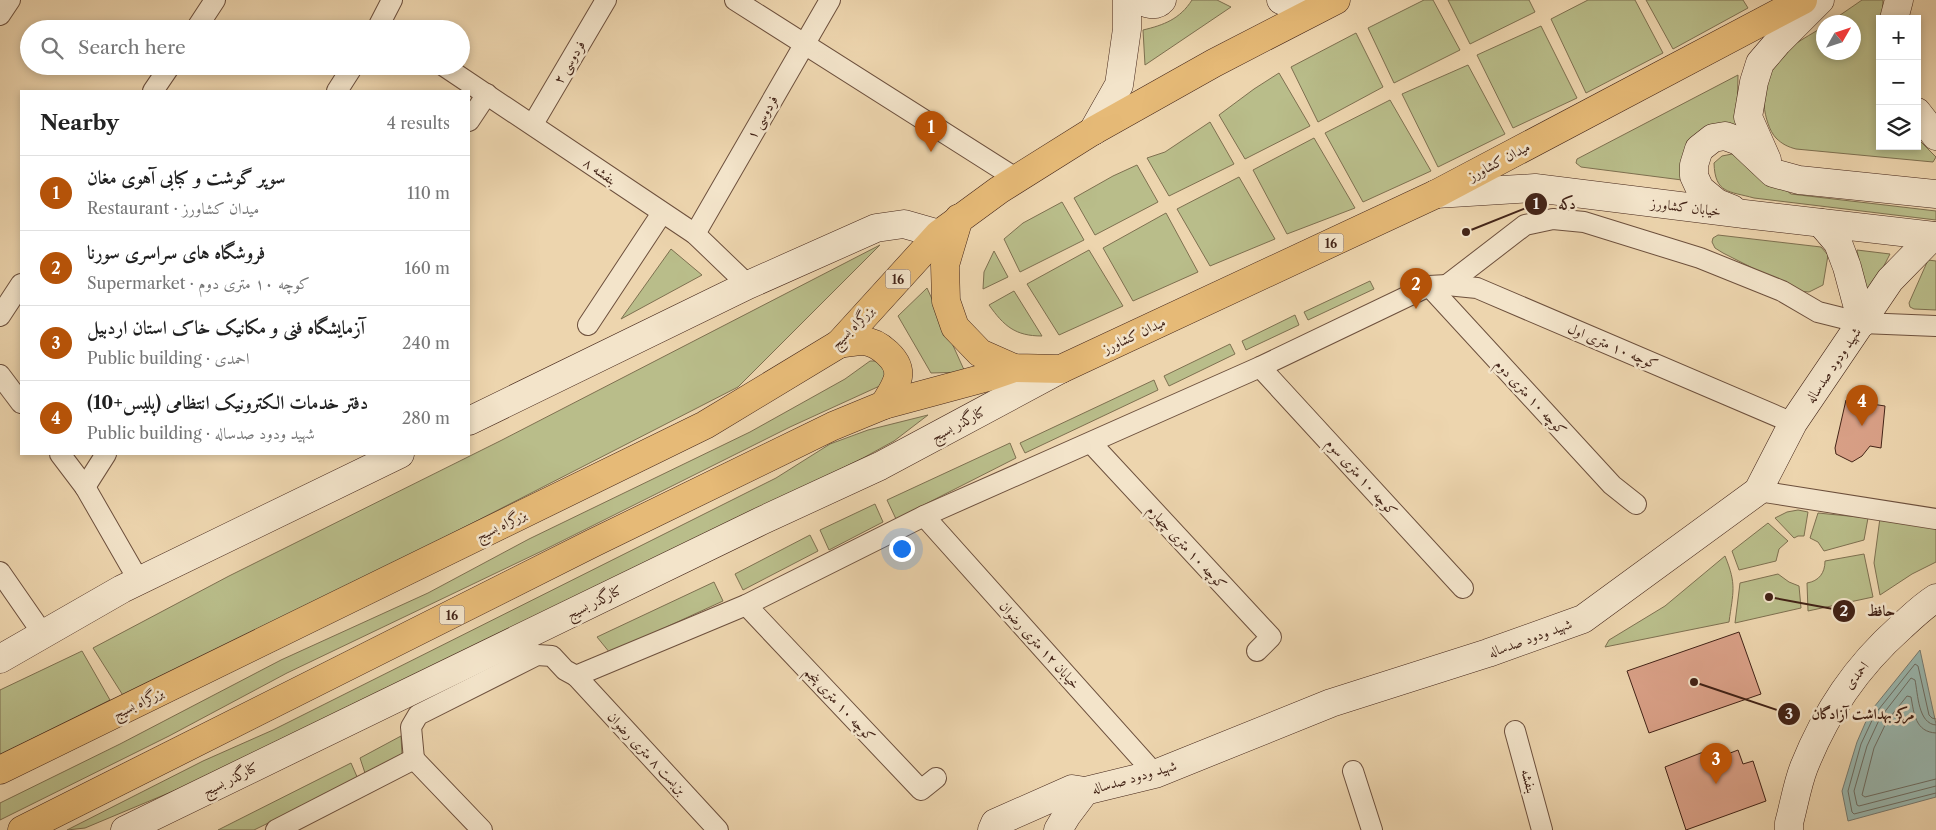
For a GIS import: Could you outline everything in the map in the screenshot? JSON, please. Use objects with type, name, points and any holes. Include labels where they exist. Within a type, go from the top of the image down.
[{"type":"highway","name":"میدان کشاورز","points":[[949,226],[944,266],[946,301],[955,327],[980,353],[1014,368],[1061,369],[1436,194],[1803,0]]},
{"type":"highway","name":"16","points":[[949,226],[1017,179],[1093,132],[1214,63],[1323,5]]},
{"type":"highway","name":"بزرگراه بسیج","points":[[0,770],[705,425],[839,344],[949,226]]},
{"type":"highway","points":[[839,344],[865,341],[878,346],[896,364],[898,375],[884,405]]},
{"type":"highway","name":"16","points":[[22,830],[593,543],[833,426],[884,405],[988,377],[1014,368]]},
{"type":"main road","points":[[1093,132],[1119,85],[1127,29],[1127,0]]},
{"type":"main road","points":[[1138,0],[1151,5],[1160,3],[1162,0]]},
{"type":"main road","points":[[1281,0],[1323,5]]},
{"type":"main road","points":[[1773,173],[1748,117],[1754,82],[1760,63],[1820,0]]},
{"type":"main road","points":[[1895,15],[1898,0]]},
{"type":"main road","points":[[1921,117],[1936,136]]},
{"type":"main road","points":[[1744,214],[1717,203],[1700,190],[1694,176],[1694,165],[1699,150],[1713,138],[1725,136],[1739,141],[1773,173],[1800,180],[1936,194]]},
{"type":"main road","name":"خیابان کشاورز","points":[[1436,194],[1535,188],[1935,236]]},
{"type":"main road","name":"شهید ودود صدساله","points":[[1821,223],[1838,243],[1848,267],[1862,323]]},
{"type":"main road","points":[[470,420],[748,285],[876,228],[904,224],[949,226]]},
{"type":"main road","name":"شهید ودود صدساله","points":[[992,830],[995,824],[1072,789],[1085,791],[1155,774],[1331,703],[1488,653],[1583,619],[1758,491],[1793,423],[1890,280],[1935,236]]},
{"type":"main road","name":"کنارگذر بسیج","points":[[125,830],[761,521],[880,466],[1061,369]]},
{"type":"main road","points":[[0,659],[139,581],[398,455]]},
{"type":"main road","name":"احمدی","points":[[1789,830],[1789,823],[1803,769],[1824,722],[1838,698],[1853,677],[1889,638],[1936,598]]},
{"type":"main road","name":"شهید ودود صدساله","points":[[1058,830],[1066,815],[1085,791]]},
{"type":"street","points":[[0,15],[10,0]]},
{"type":"street","points":[[202,20],[215,0]]},
{"type":"street","name":"فردوسی ۲","points":[[532,124],[606,0]]},
{"type":"street","points":[[735,0],[1017,179]]},
{"type":"street","name":"فردوسی ۱","points":[[695,234],[830,0]]},
{"type":"street","points":[[383,20],[389,1]]},
{"type":"street","points":[[154,90],[164,75]]},
{"type":"street","points":[[339,90],[348,75]]},
{"type":"street","name":"بنفشه ۸","points":[[458,75],[695,234],[748,285]]},
{"type":"street","points":[[470,119],[486,94]]},
{"type":"street","points":[[588,324],[662,213]]},
{"type":"street","points":[[576,676],[746,605],[924,516],[1260,367],[1438,285],[1525,226],[1553,219],[1584,222],[1700,258],[1782,291],[1818,312],[1862,323],[1936,326]]},
{"type":"street","name":"کوچه ۱۰ متری اول","points":[[1438,285],[1477,288],[1793,423]]},
{"type":"street","name":"کوچه ۱۰ متری دوم","points":[[1438,285],[1612,484],[1636,504]]},
{"type":"street","points":[[0,316],[20,286]]},
{"type":"street","name":"کوچه ۱۰ متری سوم","points":[[1260,367],[1463,588]]},
{"type":"street","points":[[0,375],[20,402]]},
{"type":"street","name":"کوچه ۱۰ متری چهارم","points":[[1090,443],[1271,637],[1257,651]]},
{"type":"street","points":[[61,455],[85,487],[139,581]]},
{"type":"street","points":[[85,487],[105,455]]},
{"type":"street","points":[[1758,491],[1936,519]]},
{"type":"street","name":"خیابان ۱۲ متری رضوان","points":[[924,516],[1155,774]]},
{"type":"street","points":[[0,572],[43,634]]},
{"type":"street","name":"کوچه ۱۰ متری پنجم","points":[[746,605],[921,790],[936,778]]},
{"type":"street","name":"بن‌بست ۸ متری رضوان","points":[[414,759],[411,727],[418,715],[537,655],[552,656],[565,670],[576,676],[718,830]]},
{"type":"street","name":"بنفشه","points":[[1516,731],[1542,830]]},
{"type":"street","points":[[276,830],[414,759],[482,830]]},
{"type":"street","points":[[1353,771],[1372,830]]},
{"type":"green space","points":[[1192,0],[1217,0],[1231,7],[1145,65],[1143,30],[1158,26],[1177,17]]},
{"type":"green space","points":[[1424,0],[1433,0],[1460,50],[1394,83],[1368,28]]},
{"type":"green space","points":[[1448,0],[1529,0],[1535,12],[1470,44]]},
{"type":"green space","points":[[1588,0],[1635,0],[1663,53],[1586,93],[1551,19]]},
{"type":"green space","points":[[1646,0],[1743,0],[1748,8],[1673,49]]},
{"type":"green space","points":[[1862,0],[1883,0],[1882,15],[1876,15],[1876,150],[1921,150],[1921,142],[1936,157],[1933,162],[1796,149],[1781,142],[1772,132],[1765,114],[1764,85],[1769,69],[1787,50],[1816,31],[1816,60],[1861,60],[1861,15],[1840,15]]},
{"type":"green space","points":[[1541,26],[1577,98],[1513,128],[1477,55]]},
{"type":"green space","points":[[1356,33],[1383,87],[1318,122],[1291,67]]},
{"type":"green space","points":[[1468,65],[1505,134],[1438,167],[1402,94]]},
{"type":"green space","points":[[1279,73],[1310,126],[1245,159],[1219,115]]},
{"type":"green space","points":[[1738,75],[1737,125],[1729,125],[1682,180],[1581,167],[1576,163],[1577,159]]},
{"type":"green space","points":[[1390,100],[1431,171],[1363,202],[1325,133]]},
{"type":"green space","points":[[1210,122],[1234,164],[1169,196],[1147,158],[1165,152]]},
{"type":"green space","points":[[1314,138],[1355,208],[1287,234],[1253,170]]},
{"type":"green space","points":[[1732,154],[1753,164],[1791,194],[1936,211],[1936,220],[1754,198],[1731,192],[1725,190],[1717,181],[1714,163],[1722,156]]},
{"type":"green space","points":[[1137,165],[1158,202],[1095,235],[1074,198]]},
{"type":"green space","points":[[1239,177],[1275,239],[1210,266],[1177,209]]},
{"type":"green space","points":[[1062,202],[1084,240],[1020,272],[1004,239],[1023,223]]},
{"type":"green space","points":[[1166,213],[1198,272],[1133,301],[1103,248]]},
{"type":"green space","points":[[1718,235],[1821,247],[1828,255],[1823,285],[1809,292],[1798,291],[1715,248],[1712,242],[1713,238]]},
{"type":"green space","points":[[880,245],[738,387],[340,591],[124,697],[93,648],[229,576],[502,440]]},
{"type":"green space","points":[[671,249],[702,275],[621,319]]},
{"type":"green space","points":[[1089,250],[1123,306],[1059,335],[1027,284]]},
{"type":"green space","points":[[994,251],[1008,277],[983,289],[984,272]]},
{"type":"green space","points":[[1857,251],[1890,254],[1868,297]]},
{"type":"green space","points":[[1928,260],[1936,261],[1936,310],[1914,309],[1910,307],[1909,303]]},
{"type":"green space","points":[[1370,281],[1374,289],[1308,320],[1304,312]]},
{"type":"green space","points":[[927,288],[965,372],[931,373],[898,316]]},
{"type":"green space","points":[[1014,291],[1042,336],[1017,332],[1005,324],[989,305]]},
{"type":"green space","points":[[1295,315],[1299,325],[1246,350],[1242,341]]},
{"type":"green space","points":[[1230,344],[1235,354],[1169,386],[1164,376]]},
{"type":"green space","points":[[870,361],[883,361],[889,371],[884,384],[790,427],[542,551],[287,673],[169,736],[0,820],[0,803],[120,744],[281,660],[428,593],[529,539],[750,432],[845,379]]},
{"type":"green space","points":[[1154,380],[1158,390],[1025,453],[1020,443]]},
{"type":"green space","points":[[928,415],[894,441],[863,458],[226,769],[85,828],[67,830],[203,761],[273,730],[776,478],[830,444],[868,430]]},
{"type":"green space","points":[[1010,443],[1016,458],[896,519],[887,500]]},
{"type":"green space","points":[[875,504],[883,522],[829,550],[820,530]]},
{"type":"green space","points":[[1798,510],[1808,512],[1804,536],[1794,538],[1775,518],[1787,512]]},
{"type":"green space","points":[[1818,513],[1868,518],[1864,540],[1824,551],[1818,542],[1810,538]]},
{"type":"green space","points":[[1880,518],[1936,525],[1936,562],[1912,574],[1880,595],[1874,563]]},
{"type":"green space","points":[[1768,523],[1788,541],[1779,549],[1776,561],[1739,570],[1732,551]]},
{"type":"green space","points":[[810,535],[818,551],[743,590],[735,574]]},
{"type":"green space","points":[[1864,554],[1873,597],[1808,611],[1807,583],[1820,576],[1824,569],[1825,561]]},
{"type":"green space","points":[[1725,556],[1733,582],[1729,622],[1605,647],[1609,640],[1665,606]]},
{"type":"green space","points":[[1778,574],[1799,586],[1801,608],[1735,623],[1740,583]]},
{"type":"green space","points":[[714,582],[723,601],[610,653],[597,637]]},
{"type":"green space","points":[[82,651],[110,700],[0,755],[0,690]]},
{"type":"green space","points":[[401,736],[402,754],[365,773],[360,758]]},
{"type":"green space","points":[[351,763],[358,779],[254,830],[218,830]]},
{"type":"water","points":[[1920,650],[1936,724],[1936,797],[1848,821],[1842,791],[1857,742],[1870,712]]},
{"type":"building","points":[[1846,400],[1885,406],[1881,448],[1870,446],[1862,456],[1852,462],[1836,454],[1835,448]]},
{"type":"building","points":[[1739,632],[1761,694],[1649,733],[1627,671]]},
{"type":"building","points":[[1721,745],[1725,755],[1738,750],[1743,764],[1753,761],[1766,801],[1686,830],[1665,767]]},
{"type":"place","name":"سوپر گوشت و کبابی آهوی مغان","points":[[931,152]]},
{"type":"place","name":"دکه","points":[[1466,232]]},
{"type":"place","name":"فروشگاه های سراسری سورنا","points":[[1416,309]]},
{"type":"place","name":"دفتر خدمات الکترونیک انتظامی (پلیس+10)","points":[[1862,426]]},
{"type":"place","name":"حافظ","points":[[1769,597]]},
{"type":"place","name":"مرکز بهداشت آزادگان","points":[[1694,682]]},
{"type":"place","name":"آزمایشگاه فنی و مکانیک خاک استان اردبیل","points":[[1716,784]]}]
